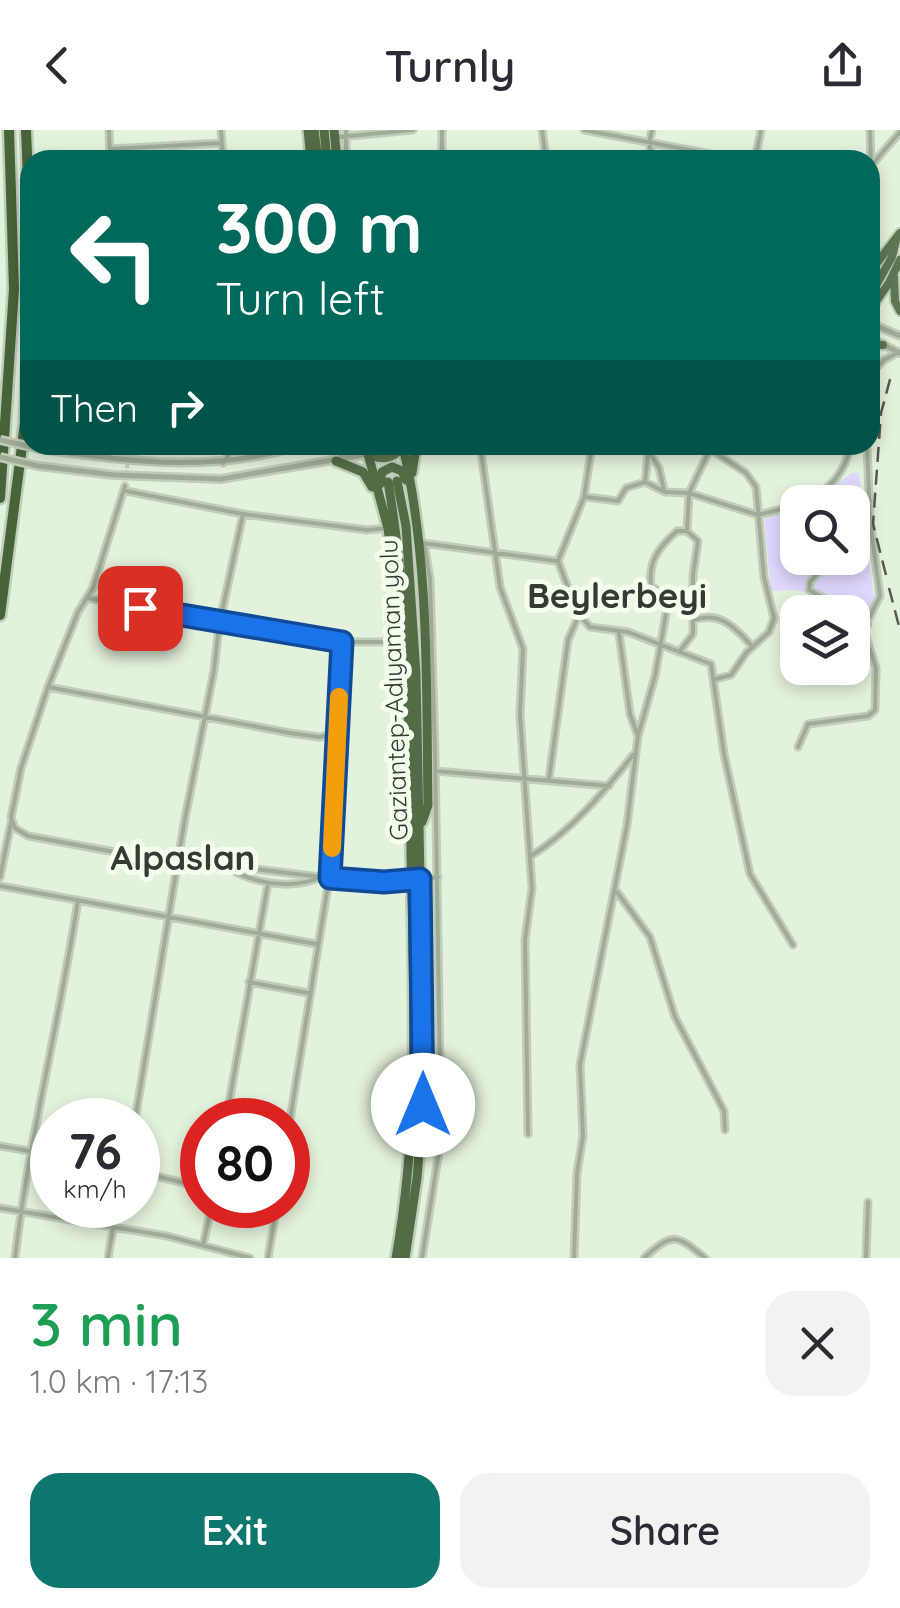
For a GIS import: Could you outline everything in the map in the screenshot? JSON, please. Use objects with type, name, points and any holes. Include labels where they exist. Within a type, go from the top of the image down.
[{"type":"highway","points":[[0,498],[14,290],[8,130]]},
{"type":"highway","points":[[0,615],[21,455]]},
{"type":"highway","points":[[368,455],[386,523]]},
{"type":"highway","points":[[407,455],[416,527]]},
{"type":"highway","points":[[412,486],[416,455]]},
{"type":"highway","points":[[336,460],[370,479],[386,523]]},
{"type":"highway","points":[[392,467],[404,474],[416,527],[421,543],[428,805],[415,832],[405,819],[398,618],[382,472],[392,467]]},
{"type":"highway","name":"Gaziantep-Adıyaman yolu","points":[[392,482],[406,526],[416,674],[415,832],[423,1105],[405,1258]]},
{"type":"highway","name":"Gaziantep-Adıyaman yolu","points":[[396,1258],[414,1112],[416,880]]},
{"type":"main road","points":[[880,260],[898,237]]},
{"type":"main road","points":[[880,278],[898,237]]},
{"type":"main road","points":[[880,295],[900,260]]},
{"type":"main road","points":[[894,273],[900,312]]},
{"type":"street","points":[[109,130],[110,149],[222,143]]},
{"type":"street","points":[[221,130],[222,150]]},
{"type":"street","points":[[334,134],[414,130]]},
{"type":"street","points":[[584,130],[688,150]]},
{"type":"street","points":[[651,150],[652,130]]},
{"type":"street","points":[[880,155],[900,132]]},
{"type":"street","points":[[883,345],[899,353]]},
{"type":"street","points":[[101,455],[223,463],[270,455]]},
{"type":"street","points":[[223,463],[229,455]]},
{"type":"street","points":[[336,460],[342,455]]},
{"type":"street","points":[[0,458],[145,477],[221,480],[363,455]]},
{"type":"street","points":[[481,455],[500,587],[523,649],[520,715],[532,888],[525,940],[528,1134]]},
{"type":"street","points":[[590,455],[584,497],[558,561],[579,615],[590,628],[628,632],[711,664],[724,754],[750,874],[793,945]]},
{"type":"street","points":[[645,482],[650,455]]},
{"type":"street","points":[[651,455],[665,492]]},
{"type":"street","points":[[688,531],[689,493],[704,455]]},
{"type":"street","points":[[714,680],[731,675],[774,624],[764,577],[753,480],[720,455]]},
{"type":"street","points":[[830,485],[845,467],[848,455]]},
{"type":"street","points":[[868,455],[869,485]]},
{"type":"street","points":[[584,497],[618,501],[626,488],[645,482],[665,492],[689,493],[758,515],[780,509]]},
{"type":"street","points":[[0,877],[20,768],[48,687],[87,598],[125,488],[243,514],[367,530],[386,523]]},
{"type":"street","points":[[870,501],[880,593],[870,619]]},
{"type":"street","points":[[139,1098],[220,622],[243,514]]},
{"type":"street","points":[[574,1258],[572,1238],[583,1136],[580,1064],[616,890],[638,736],[660,645],[666,600],[651,586],[649,572],[658,546],[677,531],[688,531],[698,541],[693,575],[694,634],[679,652]]},
{"type":"street","points":[[422,1258],[441,1139],[430,580],[421,543],[558,561]]},
{"type":"street","points":[[816,575],[809,590],[818,595]]},
{"type":"street","points":[[87,598],[342,642],[384,642],[398,618]]},
{"type":"street","points":[[548,779],[568,640],[579,615]]},
{"type":"street","points":[[693,620],[707,615],[732,624],[753,646]]},
{"type":"street","points":[[619,632],[630,714],[638,736]]},
{"type":"street","points":[[293,1098],[330,878],[342,642]]},
{"type":"street","points":[[798,747],[808,724],[868,716],[875,710],[876,668],[870,650]]},
{"type":"street","points":[[48,687],[307,736],[337,734]]},
{"type":"street","points":[[531,856],[557,840],[636,751]]},
{"type":"street","points":[[436,771],[608,786]]},
{"type":"street","points":[[11,822],[18,832],[28,836],[179,860],[330,878],[438,877]]},
{"type":"street","points":[[226,866],[268,884],[312,881],[322,876]]},
{"type":"street","points":[[230,1098],[268,884]]},
{"type":"street","points":[[0,886],[316,944]]},
{"type":"street","points":[[616,890],[650,936],[675,1018],[724,1111],[725,1130]]},
{"type":"street","points":[[43,1098],[78,900]]},
{"type":"street","points":[[250,982],[308,993]]},
{"type":"street","points":[[0,1146],[30,1151]]},
{"type":"street","points":[[14,1258],[30,1165]]},
{"type":"street","points":[[866,1258],[868,1202]]},
{"type":"street","points":[[0,1208],[30,1212]]},
{"type":"street","points":[[108,1258],[112,1228]]},
{"type":"street","points":[[122,1228],[250,1258]]},
{"type":"street","points":[[203,1245],[207,1228]]},
{"type":"street","points":[[268,1258],[273,1228]]},
{"type":"street","points":[[644,1258],[664,1240],[673,1238],[684,1240],[705,1258]]},
{"type":"shaded area","points":[[852,473],[859,473],[860,485],[835,485]]},
{"type":"shaded area","points":[[780,515],[780,575],[870,575],[870,565],[874,599],[870,606],[870,595],[771,591],[764,519]]},
{"type":"tunnel","points":[[125,486],[128,455]]},
{"type":"tunnel","points":[[382,455],[386,477]]},
{"type":"tunnel","points":[[391,455],[397,481]]},
{"type":"railway","points":[[880,427],[892,372]]},
{"type":"railway","points":[[878,455],[873,524],[886,575]]},
{"type":"railway","points":[[889,588],[900,630]]},
{"type":"slow traffic","points":[[332,848],[339,697]]},
{"type":"district","name":"Beylerbeyi","points":[[617,595]]},
{"type":"district","name":"Alpaslan","points":[[183,857]]},
{"type":"route","points":[[140,608],[342,642],[330,878],[384,882],[420,879],[423,1105]]}]
